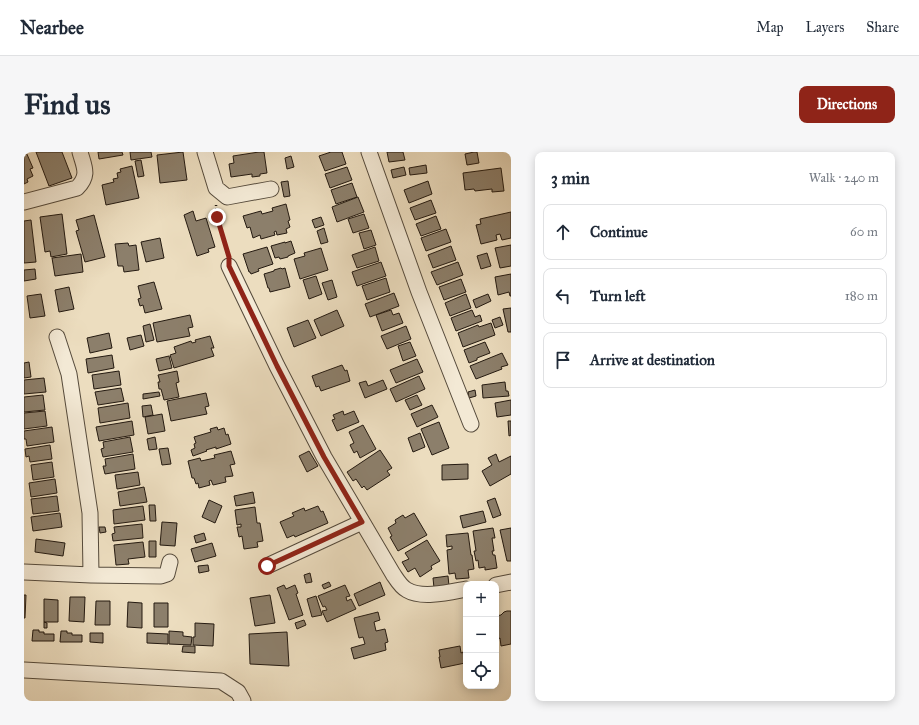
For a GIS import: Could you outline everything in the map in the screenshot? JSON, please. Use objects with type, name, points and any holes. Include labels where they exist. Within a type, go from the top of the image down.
[{"type":"street","points":[[24,202],[77,188],[83,182],[85,173],[80,152]]},
{"type":"street","points":[[205,152],[216,188],[227,197],[271,189]]},
{"type":"street","points":[[369,152],[419,292],[471,424]]},
{"type":"street","points":[[229,266],[277,366],[324,457],[400,584],[408,591],[421,594],[442,593],[463,590]]},
{"type":"street","points":[[57,337],[69,374],[90,513],[90,575]]},
{"type":"street","points":[[267,566],[362,522]]},
{"type":"street","points":[[24,572],[161,576],[167,574],[170,562]]},
{"type":"street","points":[[499,584],[511,582]]},
{"type":"street","points":[[24,670],[221,681],[238,692],[243,701]]},
{"type":"path","points":[[216,188],[217,217],[229,257],[229,266]]},
{"type":"building","points":[[24,152],[26,152],[33,168],[30,169],[33,176],[27,179],[28,182],[24,184]]},
{"type":"building","points":[[36,152],[62,152],[72,178],[49,186]]},
{"type":"building","points":[[98,152],[122,152],[123,155],[99,159]]},
{"type":"building","points":[[130,152],[151,152],[152,157],[131,160]]},
{"type":"building","points":[[183,152],[187,180],[160,183],[157,155]]},
{"type":"building","points":[[264,152],[267,173],[252,177],[252,174],[231,177],[229,164],[234,163],[233,156]]},
{"type":"building","points":[[331,152],[342,152],[346,164],[325,171],[319,156]]},
{"type":"building","points":[[387,152],[403,152],[405,160],[389,162]]},
{"type":"building","points":[[477,152],[479,163],[467,165],[465,154]]},
{"type":"building","points":[[291,156],[294,167],[287,169],[285,158]]},
{"type":"building","points":[[141,160],[144,176],[138,177],[135,161]]},
{"type":"building","points":[[426,165],[427,173],[410,175],[409,168]]},
{"type":"building","points":[[132,166],[139,198],[106,205],[102,185],[114,182],[113,179],[118,178],[117,173],[121,172],[120,169]]},
{"type":"building","points":[[347,167],[352,180],[330,188],[325,174]]},
{"type":"building","points":[[404,167],[406,175],[393,178],[391,170]]},
{"type":"building","points":[[501,168],[504,191],[492,192],[492,189],[475,191],[474,189],[465,190],[463,173]]},
{"type":"building","points":[[288,181],[290,196],[284,197],[281,182]]},
{"type":"building","points":[[428,181],[432,194],[409,203],[404,190]]},
{"type":"building","points":[[352,183],[357,197],[336,204],[331,190]]},
{"type":"building","points":[[358,197],[364,212],[337,222],[332,207]]},
{"type":"building","points":[[431,200],[436,213],[415,220],[410,208]]},
{"type":"building","points":[[286,204],[290,220],[288,221],[290,227],[286,229],[287,233],[277,235],[276,231],[274,232],[275,235],[261,239],[260,235],[253,238],[250,227],[247,228],[243,216],[261,211],[262,214],[273,211],[272,208]]},
{"type":"building","points":[[193,211],[196,221],[206,218],[215,247],[208,249],[209,252],[197,256],[184,215]]},
{"type":"building","points":[[511,212],[511,238],[502,240],[500,234],[496,235],[497,240],[481,244],[476,225],[481,224],[480,219]]},
{"type":"building","points":[[62,214],[67,254],[51,257],[50,251],[45,252],[40,217]]},
{"type":"building","points":[[364,214],[369,228],[353,233],[348,219]]},
{"type":"building","points":[[94,215],[105,257],[85,262],[76,231],[79,230],[76,220]]},
{"type":"building","points":[[436,216],[441,229],[421,236],[416,224]]},
{"type":"building","points":[[321,217],[324,225],[315,228],[312,220]]},
{"type":"building","points":[[31,220],[36,262],[24,263],[24,221]]},
{"type":"building","points":[[324,228],[328,242],[321,244],[317,231]]},
{"type":"building","points":[[446,229],[451,242],[426,251],[421,238]]},
{"type":"building","points":[[371,230],[376,245],[364,249],[359,233]]},
{"type":"building","points":[[160,238],[164,258],[146,262],[141,242]]},
{"type":"building","points":[[291,241],[295,253],[280,259],[279,257],[275,258],[271,246]]},
{"type":"building","points":[[128,243],[129,246],[136,245],[139,270],[124,272],[123,266],[118,266],[115,244]]},
{"type":"building","points":[[511,245],[511,266],[500,268],[495,248]]},
{"type":"building","points":[[451,246],[456,260],[433,268],[428,255]]},
{"type":"building","points":[[267,247],[273,264],[258,269],[259,271],[251,274],[243,254]]},
{"type":"building","points":[[375,247],[379,261],[357,268],[352,255]]},
{"type":"building","points":[[321,248],[328,270],[300,279],[294,259],[305,256],[304,253]]},
{"type":"building","points":[[487,253],[491,266],[481,269],[477,256]]},
{"type":"building","points":[[81,254],[83,272],[55,276],[52,258]]},
{"type":"building","points":[[381,262],[386,276],[357,286],[352,272]]},
{"type":"building","points":[[458,262],[463,275],[437,285],[431,272]]},
{"type":"building","points":[[285,268],[290,287],[270,292],[264,274]]},
{"type":"building","points":[[35,269],[36,279],[24,281],[24,270]]},
{"type":"building","points":[[511,274],[511,296],[509,292],[498,295],[495,277]]},
{"type":"building","points":[[316,276],[322,294],[309,299],[303,280]]},
{"type":"building","points":[[386,278],[390,292],[367,300],[362,286]]},
{"type":"building","points":[[461,279],[466,292],[444,300],[439,287]]},
{"type":"building","points":[[332,280],[337,297],[328,300],[322,283]]},
{"type":"building","points":[[154,282],[162,309],[145,313],[143,305],[140,306],[138,299],[141,298],[138,286]]},
{"type":"building","points":[[69,287],[74,309],[59,312],[55,290]]},
{"type":"building","points":[[394,293],[399,306],[370,317],[365,304]]},
{"type":"building","points":[[41,294],[45,316],[30,318],[27,296]]},
{"type":"building","points":[[466,294],[471,308],[450,316],[445,303]]},
{"type":"building","points":[[488,294],[491,301],[476,308],[473,300]]},
{"type":"building","points":[[511,308],[511,332],[508,332],[503,309]]},
{"type":"building","points":[[337,310],[344,326],[321,336],[314,320]]},
{"type":"building","points":[[391,310],[393,315],[399,313],[403,323],[382,331],[376,315]]},
{"type":"building","points":[[472,310],[475,317],[480,315],[482,321],[456,331],[451,318]]},
{"type":"building","points":[[190,315],[193,327],[188,328],[190,336],[157,342],[153,323]]},
{"type":"building","points":[[500,317],[503,325],[495,328],[492,320]]},
{"type":"building","points":[[308,320],[316,338],[294,347],[287,328]]},
{"type":"building","points":[[491,323],[495,335],[463,347],[458,333],[478,325],[479,327]]},
{"type":"building","points":[[150,324],[154,340],[146,342],[143,326]]},
{"type":"building","points":[[406,326],[411,339],[387,349],[381,336]]},
{"type":"building","points":[[109,333],[112,348],[90,353],[87,338]]},
{"type":"building","points":[[141,335],[144,346],[130,350],[127,338]]},
{"type":"building","points":[[210,336],[214,348],[211,348],[214,356],[174,368],[170,355],[176,353],[174,347],[191,341],[192,343],[196,342],[195,340]]},
{"type":"building","points":[[410,342],[416,356],[403,361],[398,346]]},
{"type":"building","points":[[485,342],[490,353],[469,363],[464,350]]},
{"type":"building","points":[[502,353],[508,365],[501,367],[502,369],[476,379],[470,366]]},
{"type":"building","points":[[112,355],[114,368],[88,373],[86,359]]},
{"type":"building","points":[[169,356],[172,368],[159,371],[156,359]]},
{"type":"building","points":[[417,359],[423,372],[396,383],[390,370]]},
{"type":"building","points":[[29,362],[31,377],[24,378],[24,363]]},
{"type":"building","points":[[342,365],[345,371],[347,370],[350,381],[321,391],[319,386],[316,387],[312,376]]},
{"type":"building","points":[[119,371],[121,385],[94,389],[92,375]]},
{"type":"building","points":[[177,371],[179,382],[176,383],[179,397],[164,400],[161,389],[159,389],[158,382],[160,382],[158,375]]},
{"type":"building","points":[[419,376],[425,389],[396,402],[390,389]]},
{"type":"building","points":[[44,378],[46,392],[24,394],[24,380]]},
{"type":"building","points":[[383,380],[387,389],[365,398],[359,383],[366,381],[368,386]]},
{"type":"building","points":[[505,382],[506,391],[508,391],[509,396],[483,398],[482,385]]},
{"type":"building","points":[[121,388],[124,401],[98,405],[95,392]]},
{"type":"building","points":[[475,390],[476,396],[469,398],[468,392]]},
{"type":"building","points":[[159,392],[160,396],[143,399],[143,394]]},
{"type":"building","points":[[206,393],[209,406],[205,407],[207,414],[171,421],[167,401]]},
{"type":"building","points":[[43,395],[45,410],[24,412],[24,397]]},
{"type":"building","points":[[417,395],[422,405],[410,410],[405,400]]},
{"type":"building","points":[[511,400],[511,415],[497,417],[495,403]]},
{"type":"building","points":[[128,403],[130,418],[100,423],[98,408]]},
{"type":"building","points":[[151,405],[153,415],[143,417],[142,406]]},
{"type":"building","points":[[432,405],[438,417],[417,427],[411,414]]},
{"type":"building","points":[[45,411],[47,426],[24,429],[24,413]]},
{"type":"building","points":[[343,411],[344,415],[354,411],[359,422],[337,431],[332,420],[335,419],[333,415]]},
{"type":"building","points":[[162,414],[165,431],[148,434],[145,417]]},
{"type":"building","points":[[132,421],[134,435],[99,441],[96,427]]},
{"type":"building","points":[[508,421],[511,421],[511,435],[509,436]]},
{"type":"building","points":[[439,422],[449,448],[432,455],[421,429]]},
{"type":"building","points":[[363,425],[376,449],[360,458],[357,451],[354,453],[350,445],[354,443],[349,432]]},
{"type":"building","points":[[52,427],[54,442],[27,446],[26,439],[24,439],[24,431]]},
{"type":"building","points":[[217,427],[218,430],[224,428],[226,435],[228,434],[231,444],[216,449],[216,447],[206,450],[207,451],[193,456],[191,450],[195,448],[194,444],[196,443],[194,437],[211,432],[210,429]]},
{"type":"building","points":[[420,433],[425,447],[413,452],[408,438]]},
{"type":"building","points":[[130,437],[133,452],[103,457],[101,449],[104,448],[103,442]]},
{"type":"building","points":[[155,437],[157,449],[149,450],[147,439]]},
{"type":"building","points":[[50,445],[52,459],[30,462],[29,456],[26,457],[25,449]]},
{"type":"building","points":[[168,448],[171,464],[162,465],[159,449]]},
{"type":"building","points":[[380,450],[392,468],[387,471],[390,475],[367,490],[364,486],[362,488],[356,479],[353,481],[347,472]]},
{"type":"building","points":[[231,451],[235,464],[230,465],[233,476],[225,477],[226,482],[213,485],[211,480],[209,481],[210,485],[199,488],[198,483],[196,484],[194,478],[192,478],[188,461],[200,458],[201,461],[215,458],[214,455]]},
{"type":"building","points":[[309,451],[318,466],[307,472],[299,456]]},
{"type":"building","points":[[133,454],[135,469],[105,474],[103,466],[106,466],[105,459]]},
{"type":"building","points":[[496,454],[499,462],[511,456],[511,474],[490,486],[482,471],[492,465],[488,458]]},
{"type":"building","points":[[52,462],[54,477],[33,480],[31,465]]},
{"type":"building","points":[[468,464],[468,479],[442,480],[442,465]]},
{"type":"building","points":[[138,472],[140,485],[117,489],[115,475]]},
{"type":"building","points":[[55,479],[57,493],[31,497],[29,483]]},
{"type":"building","points":[[144,487],[147,502],[120,506],[118,492]]},
{"type":"building","points":[[253,492],[255,503],[236,506],[234,496]]},
{"type":"building","points":[[57,496],[59,511],[33,514],[31,499]]},
{"type":"building","points":[[495,498],[501,515],[493,518],[487,501]]},
{"type":"building","points":[[209,500],[222,506],[215,523],[202,517]]},
{"type":"building","points":[[149,505],[155,505],[156,521],[150,521]]},
{"type":"building","points":[[143,506],[145,520],[114,524],[113,510]]},
{"type":"building","points":[[318,506],[321,512],[323,511],[328,523],[295,537],[294,535],[287,538],[280,522],[294,516],[292,513],[304,508],[305,511]]},
{"type":"building","points":[[255,507],[257,523],[260,523],[263,541],[257,542],[258,547],[244,549],[242,536],[239,537],[237,527],[241,527],[241,524],[237,525],[235,510]]},
{"type":"building","points":[[483,511],[486,522],[463,528],[460,516]]},
{"type":"building","points":[[60,513],[62,527],[33,531],[31,517]]},
{"type":"building","points":[[414,513],[427,535],[398,551],[390,537],[392,536],[388,528],[396,523],[395,520],[403,515],[405,518]]},
{"type":"building","points":[[162,522],[177,523],[175,546],[160,545]]},
{"type":"building","points":[[142,524],[143,538],[113,541],[112,534],[115,533],[114,527]]},
{"type":"building","points":[[99,527],[105,527],[106,532],[100,533]]},
{"type":"building","points":[[493,528],[495,538],[492,538],[494,551],[492,551],[493,555],[495,555],[497,568],[485,570],[485,567],[479,568],[478,560],[476,561],[473,531]]},
{"type":"building","points":[[511,528],[511,561],[507,561],[500,530]]},
{"type":"building","points":[[204,533],[206,540],[196,543],[194,536]]},
{"type":"building","points":[[468,533],[474,569],[468,570],[469,578],[456,579],[455,573],[449,574],[447,550],[452,549],[452,546],[447,547],[446,535]]},
{"type":"building","points":[[36,539],[65,543],[63,556],[35,552]]},
{"type":"building","points":[[427,540],[440,561],[431,566],[432,569],[420,577],[415,568],[408,572],[402,562],[409,559],[405,553]]},
{"type":"building","points":[[149,541],[156,541],[156,557],[149,557]]},
{"type":"building","points":[[143,542],[145,557],[128,559],[129,564],[116,565],[114,545]]},
{"type":"building","points":[[212,543],[216,556],[195,562],[191,549]]},
{"type":"building","points":[[208,565],[209,571],[199,573],[198,566]]},
{"type":"building","points":[[310,573],[312,582],[306,583],[304,575]]},
{"type":"building","points":[[448,576],[449,586],[434,588],[433,578]]},
{"type":"building","points":[[329,582],[331,586],[324,589],[322,585]]},
{"type":"building","points":[[380,582],[385,595],[359,606],[354,594]]},
{"type":"building","points":[[284,585],[286,589],[295,585],[298,593],[296,594],[303,615],[289,620],[277,588]]},
{"type":"building","points":[[345,585],[350,596],[346,597],[347,601],[351,599],[356,609],[327,622],[322,611],[327,610],[325,606],[323,607],[318,596]]},
{"type":"building","points":[[24,595],[26,595],[25,618],[24,618]]},
{"type":"building","points":[[270,595],[275,623],[255,626],[250,598]]},
{"type":"building","points":[[316,596],[322,615],[312,617],[307,599]]},
{"type":"building","points":[[70,597],[85,597],[84,622],[69,621]]},
{"type":"building","points":[[44,599],[58,600],[58,622],[44,622]]},
{"type":"building","points":[[96,601],[110,601],[110,625],[95,625]]},
{"type":"building","points":[[128,602],[142,603],[142,628],[127,627]]},
{"type":"building","points":[[154,603],[168,603],[168,627],[154,627]]},
{"type":"building","points":[[511,611],[511,644],[501,646],[499,638],[499,615],[504,612]]},
{"type":"building","points":[[378,612],[380,620],[374,622],[376,631],[385,629],[388,642],[385,643],[386,650],[354,659],[351,648],[365,644],[363,637],[359,638],[354,618]]},
{"type":"building","points":[[304,620],[306,625],[297,629],[295,623]]},
{"type":"building","points":[[44,622],[47,623],[47,628],[44,628]]},
{"type":"building","points":[[195,623],[214,624],[213,646],[193,645],[193,637],[195,637]]},
{"type":"building","points":[[33,630],[39,630],[39,632],[44,632],[44,634],[54,634],[54,641],[32,641]]},
{"type":"building","points":[[61,631],[67,631],[67,633],[72,633],[72,635],[82,635],[82,642],[60,642]]},
{"type":"building","points":[[169,631],[183,632],[183,636],[192,637],[191,645],[169,644]]},
{"type":"building","points":[[287,632],[289,666],[250,664],[249,634]]},
{"type":"building","points":[[90,633],[103,633],[103,643],[90,642]]},
{"type":"building","points":[[147,633],[168,634],[168,644],[147,643]]},
{"type":"building","points":[[183,646],[195,646],[195,653],[182,652]]},
{"type":"building","points":[[460,646],[461,653],[463,652],[463,663],[441,668],[439,650]]},
{"type":"route","points":[[217,217],[229,257],[229,266],[277,366],[324,457],[362,522],[267,566]]}]
